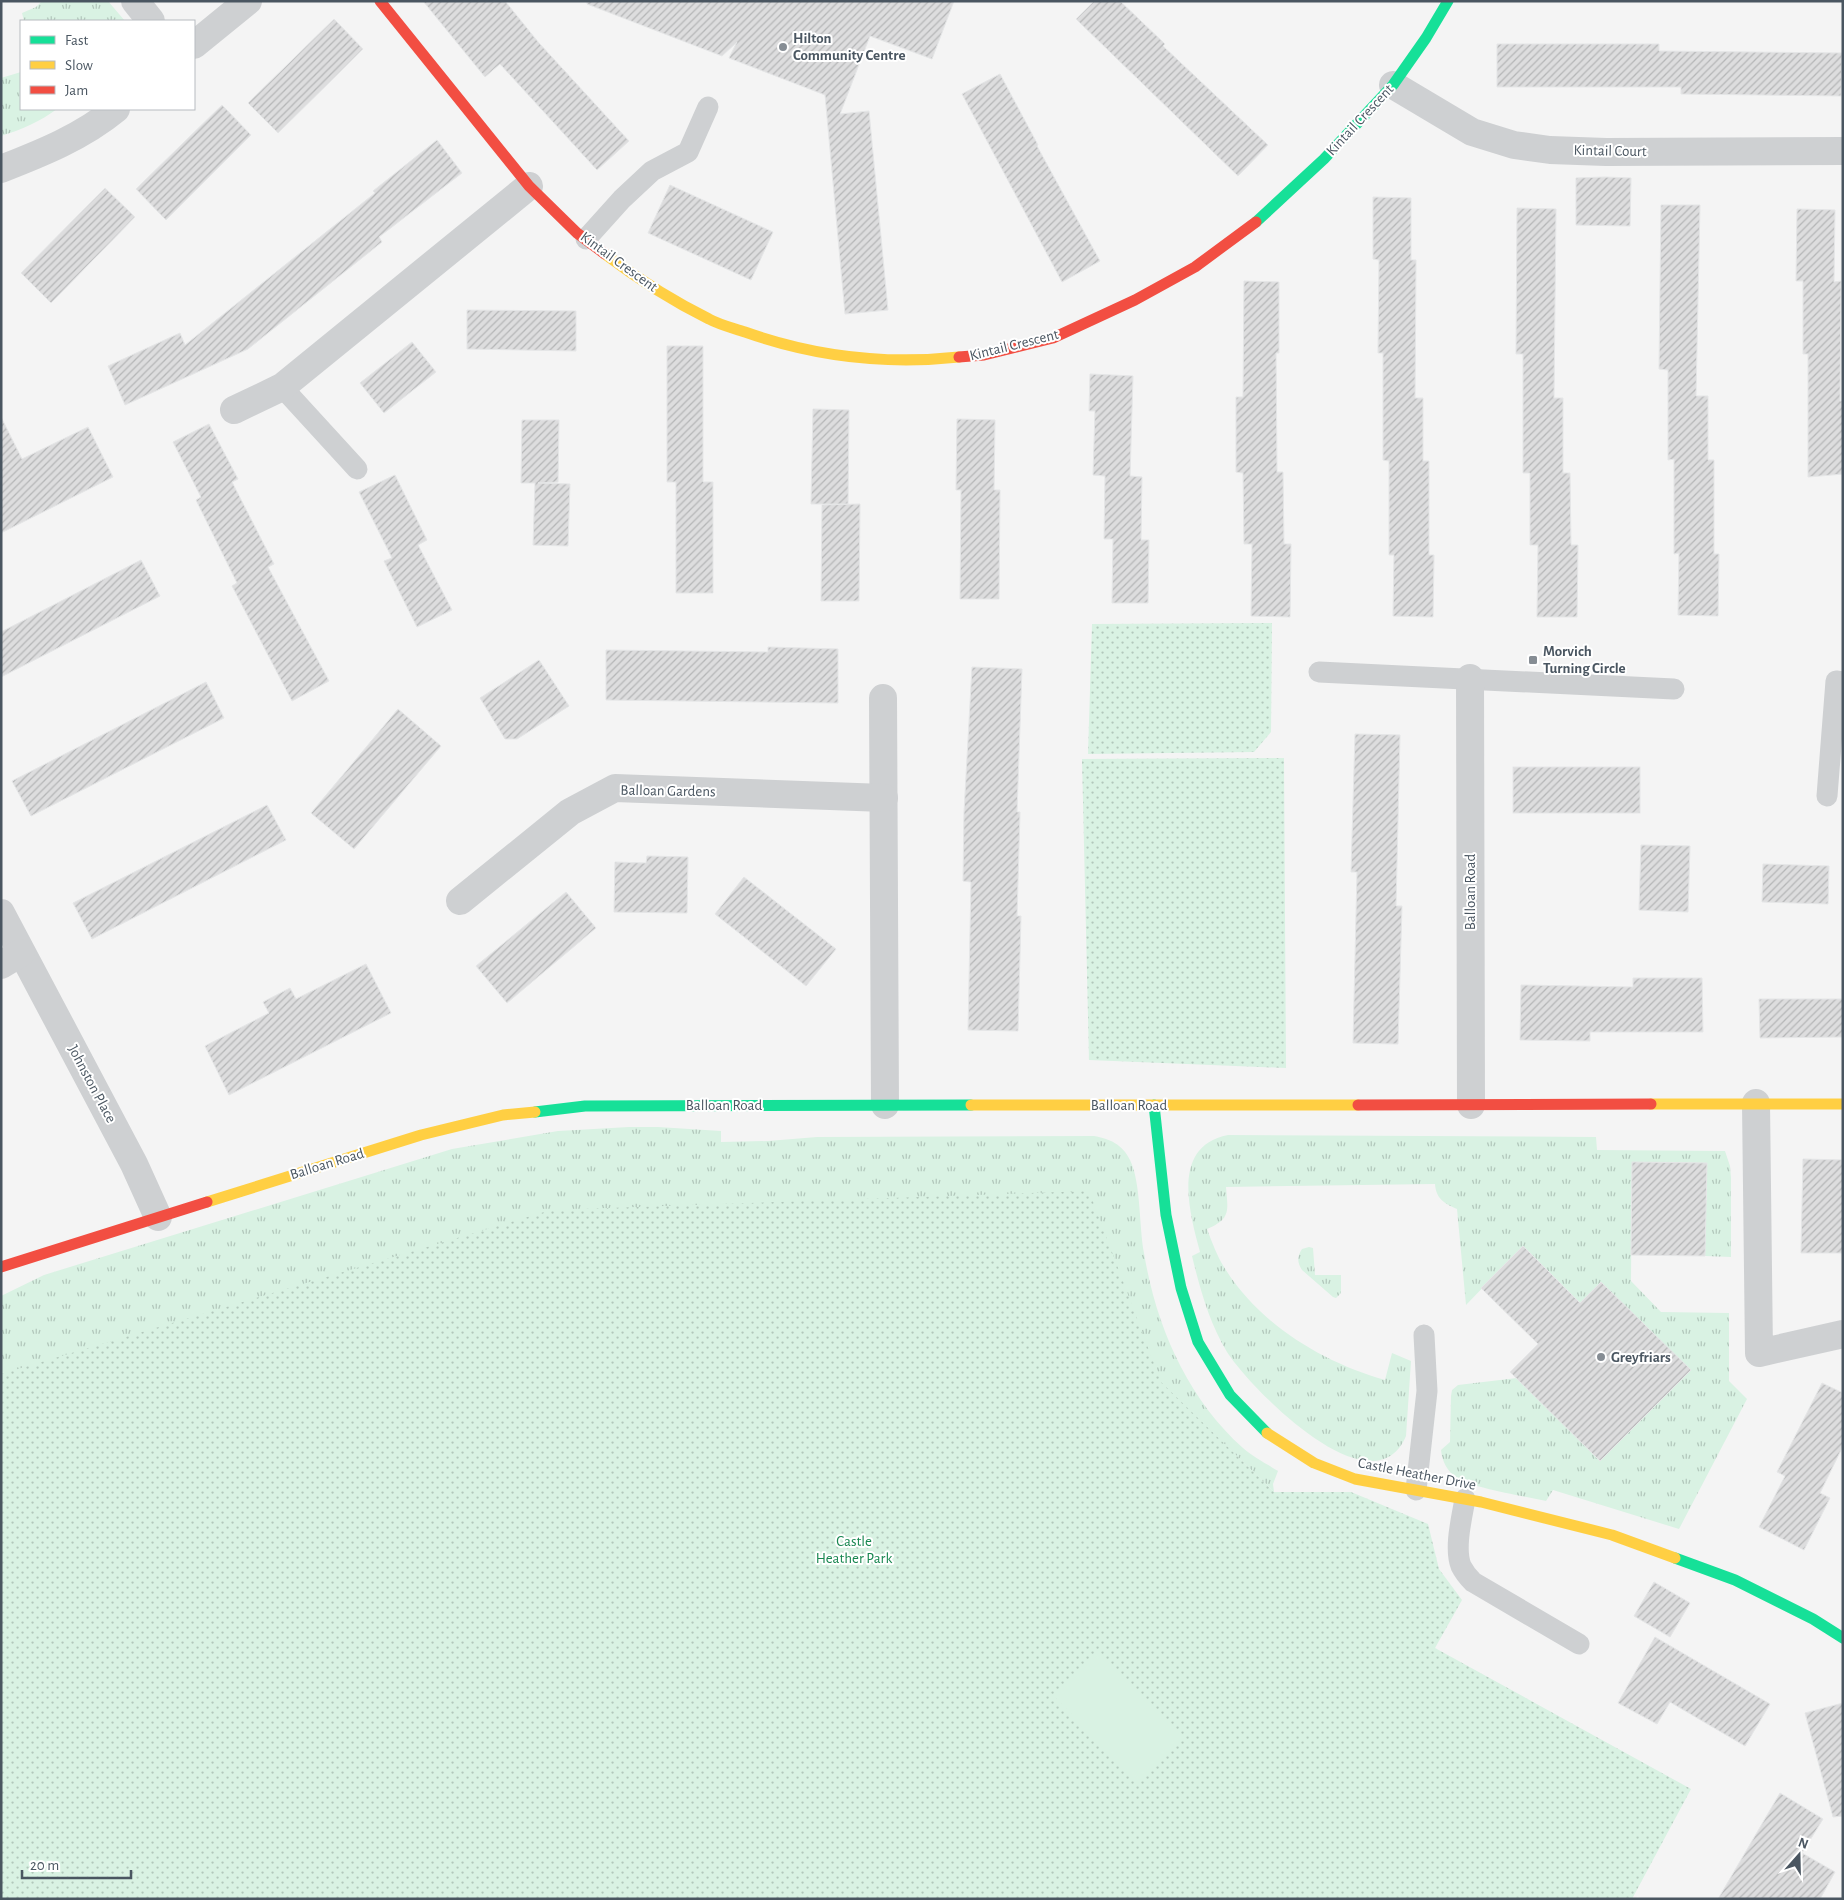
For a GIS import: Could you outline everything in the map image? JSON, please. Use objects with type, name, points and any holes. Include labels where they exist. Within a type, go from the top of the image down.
[{"type":"street","points":[[135,1],[150,20]]},
{"type":"street","points":[[195,44],[248,1]]},
{"type":"street","name":"Kintail Crescent","points":[[380,1],[529,186],[586,239],[634,276],[710,320],[779,344],[859,359],[923,361],[984,355],[1053,338],[1135,300],[1195,267],[1251,227],[1324,159],[1393,85],[1426,38],[1448,1]]},
{"type":"street","name":"Kintail Court","points":[[1393,85],[1472,132],[1514,145],[1550,150],[1606,152],[1843,151]]},
{"type":"street","points":[[1,169],[51,150],[100,122],[115,110]]},
{"type":"street","points":[[234,410],[282,387],[529,186]]},
{"type":"street","name":"Balloan Road","points":[[1470,678],[1471,1106]]},
{"type":"street","points":[[884,698],[885,1105]]},
{"type":"street","name":"Balloan Gardens","points":[[460,901],[570,812],[616,788],[884,798]]},
{"type":"street","name":"Johnston Place","points":[[1,914],[11,959],[134,1164],[158,1217]]},
{"type":"street","points":[[1756,1103],[1759,1353],[1843,1334]]},
{"type":"street","name":"Balloan Road","points":[[1,1267],[421,1135],[503,1115],[585,1106],[1843,1104]]},
{"type":"street","name":"Castle Heather Drive","points":[[1154,1105],[1166,1215],[1181,1288],[1198,1342],[1230,1395],[1272,1438],[1314,1463],[1355,1479],[1465,1499],[1543,1516],[1612,1535],[1726,1576],[1813,1619],[1843,1638]]},
{"type":"lane","points":[[586,239],[622,199],[652,171],[688,152],[708,107]]},
{"type":"lane","points":[[282,387],[357,470]]},
{"type":"lane","points":[[1319,672],[1674,689]]},
{"type":"lane","points":[[1827,796],[1836,681],[1843,682]]},
{"type":"lane","points":[[1416,1490],[1427,1391],[1424,1335]]},
{"type":"lane","points":[[1465,1499],[1459,1551],[1461,1566],[1467,1576],[1473,1582],[1579,1644]]},
{"type":"green space","points":[[42,1],[108,1],[124,20],[24,20],[22,13],[36,7]]},
{"type":"green space","points":[[20,72],[20,110],[55,110],[31,125],[1,136],[1,78]]},
{"type":"green space","points":[[1272,623],[1271,732],[1254,752],[1088,754],[1092,624]]},
{"type":"green space","points":[[1284,758],[1286,1068],[1089,1060],[1082,759]]},
{"type":"green space","points":[[629,1127],[721,1131],[721,1142],[817,1137],[1094,1136],[1115,1143],[1127,1154],[1134,1169],[1142,1242],[1149,1280],[1166,1334],[1177,1359],[1190,1384],[1223,1428],[1247,1451],[1278,1471],[1273,1484],[1274,1492],[1161,1383],[1,1899],[1,1296],[44,1275],[452,1149],[558,1131]]},
{"type":"green space","points":[[1228,1135],[1596,1137],[1597,1150],[1725,1151],[1730,1166],[1731,1178],[1731,1257],[1705,1256],[1705,1218],[1692,1200],[1707,1200],[1707,1163],[1632,1162],[1631,1281],[1661,1312],[1729,1313],[1729,1381],[1747,1399],[1679,1529],[1553,1490],[1546,1501],[1482,1487],[1459,1479],[1447,1469],[1441,1450],[1450,1442],[1451,1396],[1452,1390],[1458,1385],[1517,1378],[1690,1370],[1601,1282],[1580,1303],[1523,1246],[1466,1305],[1457,1209],[1439,1197],[1435,1184],[1226,1187],[1227,1208],[1224,1218],[1207,1229],[1224,1267],[1255,1306],[1294,1338],[1338,1363],[1361,1372],[1385,1380],[1392,1353],[1411,1361],[1406,1436],[1390,1456],[1367,1461],[1341,1453],[1313,1437],[1285,1415],[1260,1391],[1227,1352],[1210,1317],[1192,1256],[1200,1252],[1189,1200],[1188,1182],[1191,1166],[1198,1152],[1210,1142]]},
{"type":"green space","name":"Castle Heather Park","points":[[1089,1191],[1161,1382],[1274,1492],[1351,1492],[1428,1524],[1439,1569],[1462,1600],[1435,1648],[1691,1789],[1632,1899],[1,1899],[1,1374],[551,1210]]},
{"type":"green space","points":[[1313,1248],[1315,1275],[1341,1275],[1341,1293],[1336,1298],[1300,1267],[1298,1262],[1299,1255],[1302,1249]]},
{"type":"green space","points":[[1099,1653],[1182,1739],[1137,1783],[1054,1696]]},
{"type":"building","points":[[423,1],[505,1],[539,43],[629,141],[597,170],[500,64],[485,77]]},
{"type":"building","name":"Hilton Community Centre","points":[[587,1],[954,1],[932,59],[870,36],[840,114],[869,111],[888,310],[845,314],[825,95],[729,58],[737,42],[722,56],[587,4]]},
{"type":"building","points":[[1094,1],[1120,1],[1165,44],[1163,46],[1268,145],[1238,176],[1076,19]]},
{"type":"building","points":[[334,19],[363,49],[278,133],[248,103]]},
{"type":"building","points":[[1497,44],[1659,44],[1659,51],[1842,53],[1841,96],[1681,94],[1681,87],[1497,87]]},
{"type":"building","points":[[1000,74],[1100,261],[1062,282],[962,94]]},
{"type":"building","points":[[222,105],[251,135],[166,220],[136,189]]},
{"type":"building","points":[[437,140],[462,173],[379,237],[382,242],[248,349],[125,405],[108,366],[180,333],[185,345],[375,193],[373,191]]},
{"type":"building","points":[[1576,178],[1631,178],[1630,226],[1576,225]]},
{"type":"building","points":[[670,185],[773,232],[751,280],[648,233]]},
{"type":"building","points":[[105,188],[135,217],[51,303],[21,273]]},
{"type":"building","points":[[1373,197],[1411,198],[1411,260],[1416,260],[1415,398],[1423,398],[1423,461],[1429,461],[1429,555],[1434,555],[1433,617],[1393,616],[1394,555],[1389,555],[1389,461],[1383,460],[1383,353],[1378,353],[1379,260],[1373,259]]},
{"type":"building","points":[[1661,205],[1700,205],[1696,396],[1708,396],[1708,460],[1714,460],[1714,554],[1719,554],[1718,616],[1678,615],[1679,553],[1674,554],[1674,459],[1668,460],[1668,370],[1659,369]]},
{"type":"building","points":[[1517,208],[1556,209],[1554,398],[1563,398],[1563,473],[1570,473],[1571,545],[1578,545],[1577,617],[1537,617],[1538,545],[1530,545],[1530,473],[1523,473],[1523,354],[1516,354]]},
{"type":"building","points":[[1797,209],[1835,210],[1834,282],[1841,281],[1840,401],[1843,401],[1843,474],[1808,477],[1808,354],[1803,354],[1803,281],[1796,281]]},
{"type":"building","points":[[1244,281],[1279,282],[1279,353],[1276,353],[1277,472],[1283,472],[1284,544],[1291,544],[1290,617],[1251,616],[1252,544],[1244,544],[1243,473],[1236,472],[1236,397],[1243,397]]},
{"type":"building","points":[[467,310],[576,311],[576,351],[467,349]]},
{"type":"building","points":[[412,342],[436,372],[384,413],[360,383]]},
{"type":"building","points":[[667,346],[703,346],[703,482],[713,482],[713,593],[676,593],[676,482],[667,482]]},
{"type":"building","points":[[1090,374],[1133,376],[1130,476],[1142,477],[1141,540],[1149,540],[1148,603],[1112,603],[1113,539],[1104,539],[1105,476],[1093,475],[1095,411],[1089,411]]},
{"type":"building","points":[[813,409],[849,410],[848,504],[811,504]]},
{"type":"building","points":[[1,417],[22,459],[88,427],[113,477],[1,533]]},
{"type":"building","points":[[957,419],[995,420],[994,490],[1000,490],[999,599],[960,599],[961,490],[956,490]]},
{"type":"building","points":[[522,420],[559,420],[558,482],[538,483],[570,484],[568,546],[533,545],[535,483],[521,483]]},
{"type":"building","points":[[209,424],[238,479],[232,482],[274,564],[268,567],[329,681],[292,701],[232,586],[237,583],[196,500],[201,497],[173,442]]},
{"type":"building","points":[[395,475],[427,540],[418,545],[452,610],[417,627],[384,561],[392,558],[359,492]]},
{"type":"building","points":[[860,504],[859,601],[821,601],[822,505]]},
{"type":"building","points":[[141,560],[160,596],[1,677],[1,632]]},
{"type":"building","points":[[768,647],[838,649],[838,703],[606,700],[606,650],[768,652]]},
{"type":"building","points":[[539,660],[569,706],[517,739],[505,739],[480,698]]},
{"type":"building","points":[[972,667],[1022,669],[1017,812],[1020,812],[1017,916],[1021,916],[1018,1031],[968,1030],[971,882],[963,881],[964,812]]},
{"type":"building","points":[[206,682],[224,718],[31,816],[12,781]]},
{"type":"building","points":[[398,709],[441,746],[354,849],[311,813]]},
{"type":"building","points":[[1355,734],[1400,735],[1396,906],[1402,906],[1398,1044],[1353,1043],[1357,872],[1351,872]]},
{"type":"building","points":[[1513,767],[1640,767],[1640,813],[1513,813]]},
{"type":"building","points":[[267,805],[286,840],[92,939],[73,903]]},
{"type":"building","points":[[1641,845],[1690,846],[1688,912],[1639,910]]},
{"type":"building","points":[[647,856],[688,857],[687,913],[614,912],[615,862],[646,863]]},
{"type":"building","points":[[1763,864],[1829,866],[1828,904],[1762,902]]},
{"type":"building","points":[[744,877],[836,949],[806,986],[715,914]]},
{"type":"building","points":[[566,892],[596,928],[507,1003],[476,966]]},
{"type":"building","points":[[366,964],[391,1013],[229,1095],[205,1046],[269,1013],[263,1002],[290,988],[296,999]]},
{"type":"building","points":[[1633,978],[1702,978],[1703,1032],[1590,1032],[1590,1041],[1520,1040],[1521,985],[1633,987]]},
{"type":"building","points":[[1759,999],[1843,999],[1843,1037],[1760,1038]]},
{"type":"building","points":[[1803,1159],[1843,1160],[1843,1253],[1801,1253]]},
{"type":"building","points":[[1632,1162],[1707,1163],[1705,1256],[1631,1255]]},
{"type":"building","name":"Greyfriars","points":[[1523,1246],[1580,1303],[1601,1282],[1691,1370],[1600,1461],[1510,1372],[1538,1344],[1481,1288]]},
{"type":"building","points":[[1822,1383],[1843,1393],[1843,1446],[1820,1493],[1830,1498],[1804,1550],[1759,1527],[1785,1476],[1777,1472]]},
{"type":"building","points":[[1654,1582],[1690,1603],[1670,1637],[1634,1616]]},
{"type":"building","points":[[1655,1637],[1770,1704],[1745,1746],[1670,1702],[1657,1724],[1618,1703]]},
{"type":"building","points":[[1843,1703],[1843,1816],[1833,1817],[1805,1713]]},
{"type":"building","points":[[1780,1793],[1823,1819],[1802,1853],[1835,1872],[1820,1899],[1718,1899]]},
{"type":"traffic: fast","points":[[1256,222],[1324,159],[1393,85],[1426,38],[1448,1]]},
{"type":"traffic: fast","points":[[535,1112],[585,1106],[971,1105]]},
{"type":"traffic: fast","points":[[1154,1105],[1166,1215],[1181,1288],[1198,1342],[1230,1395],[1267,1433]]},
{"type":"traffic: fast","points":[[1675,1558],[1735,1580],[1813,1619],[1843,1638]]},
{"type":"traffic: slow","points":[[605,254],[656,289],[713,321],[772,341],[798,348],[851,357],[904,360],[959,357]]},
{"type":"traffic: slow","points":[[1651,1104],[1843,1104]]},
{"type":"traffic: slow","points":[[971,1105],[1358,1105]]},
{"type":"traffic: slow","points":[[207,1202],[421,1135],[503,1115],[535,1112]]},
{"type":"traffic: slow","points":[[1267,1433],[1314,1463],[1355,1479],[1481,1502],[1612,1535],[1675,1558]]},
{"type":"traffic: jam","points":[[380,1],[529,186],[577,233],[605,254]]},
{"type":"traffic: jam","points":[[959,357],[984,355],[1053,338],[1135,300],[1195,267],[1256,222]]},
{"type":"traffic: jam","points":[[1358,1105],[1651,1104]]},
{"type":"traffic: jam","points":[[1,1267],[207,1202]]},
{"type":"place","name":"Hilton Community Centre","points":[[783,47]]},
{"type":"place","name":"Morvich Turning Circle","points":[[1533,660]]},
{"type":"place","name":"Greyfriars","points":[[1601,1357]]}]
